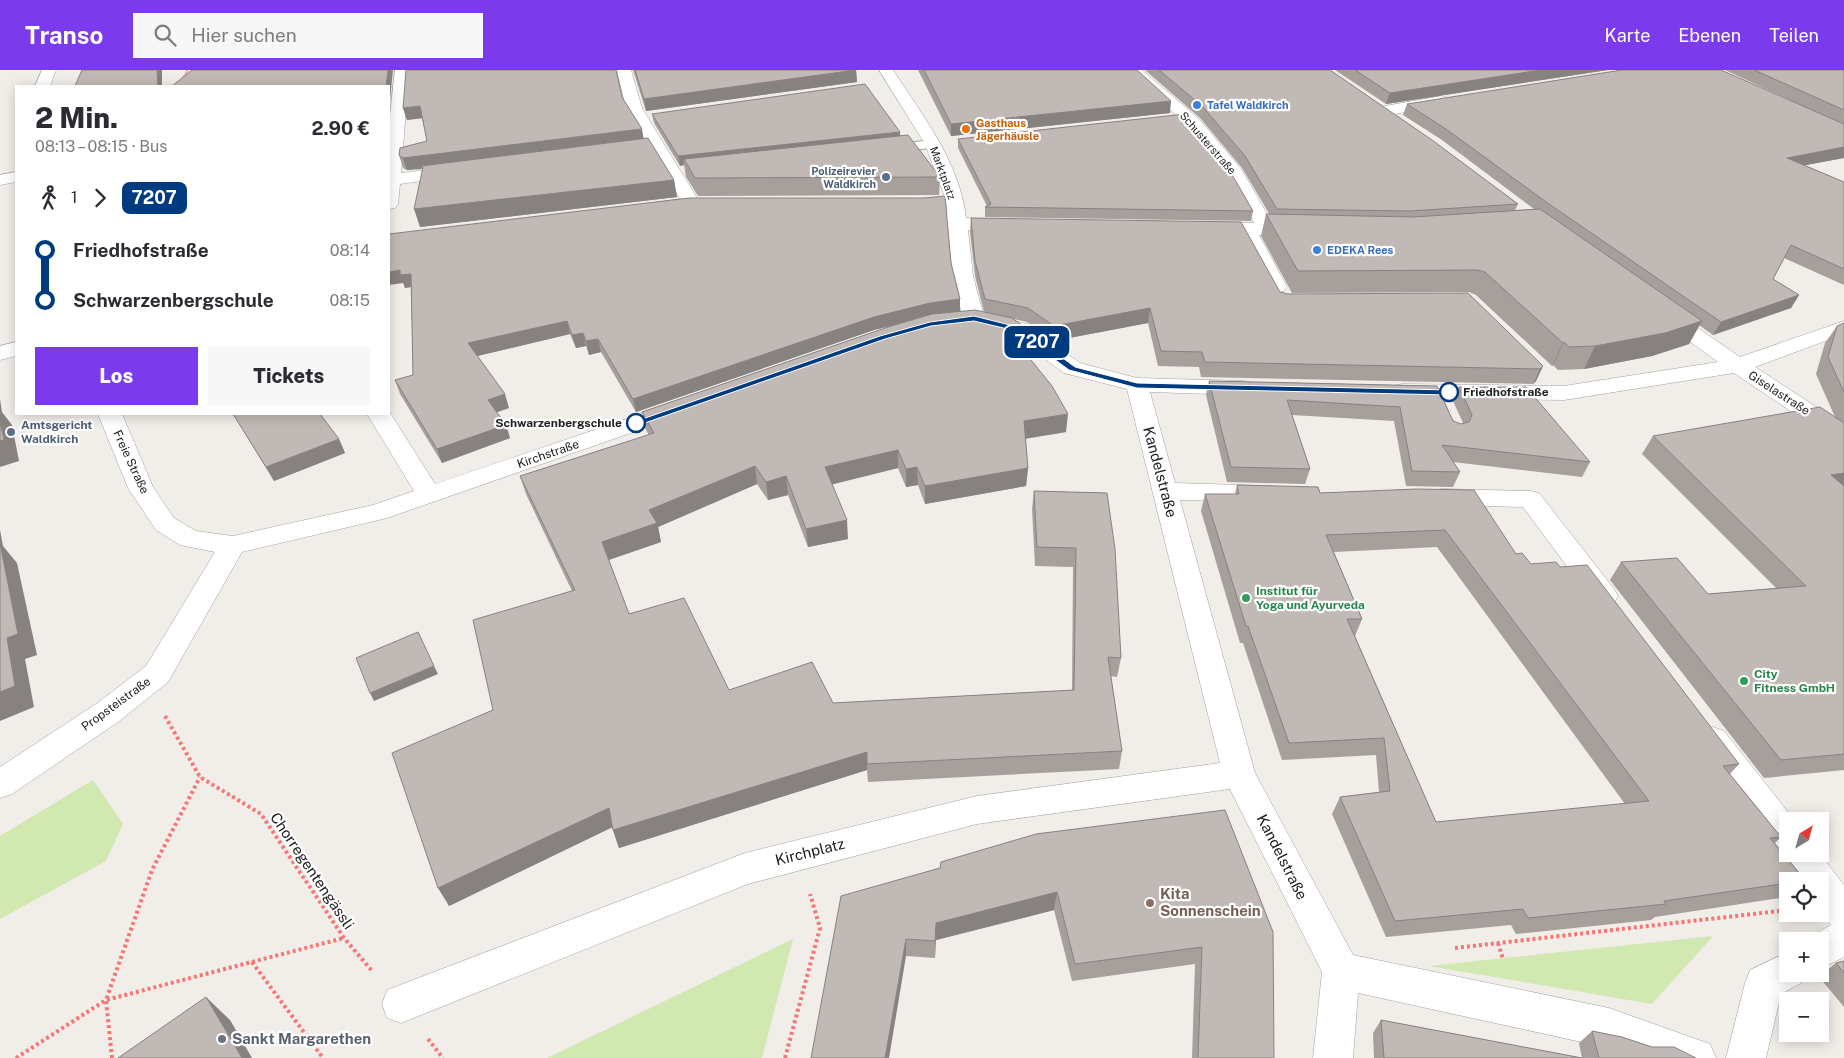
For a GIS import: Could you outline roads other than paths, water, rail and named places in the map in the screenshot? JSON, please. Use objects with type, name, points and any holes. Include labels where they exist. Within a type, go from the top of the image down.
[{"type":"street","points":[[43,85],[49,70]]},
{"type":"street","points":[[402,70],[390,180],[479,169]]},
{"type":"street","points":[[624,70],[634,108],[650,148],[678,172],[691,203]]},
{"type":"street","name":"Schusterstraße","points":[[1133,70],[1188,117],[1235,173],[1267,230]]},
{"type":"street","name":"Marktplatz","points":[[886,79],[942,143],[947,201],[956,224],[963,276],[974,319]]},
{"type":"street","points":[[1406,126],[1377,106],[1456,99]]},
{"type":"street","points":[[640,119],[659,116]]},
{"type":"street","points":[[1169,119],[1188,117]]},
{"type":"street","points":[[0,180],[15,177]]},
{"type":"street","points":[[642,209],[691,203],[710,203]]},
{"type":"street","points":[[956,224],[1026,224]]},
{"type":"street","points":[[1186,228],[1316,230]]},
{"type":"street","points":[[1246,229],[1284,302],[1294,301]]},
{"type":"street","name":"Giselastraße","points":[[1650,303],[1738,366],[1844,436]]},
{"type":"street","points":[[948,322],[974,319],[1019,329],[1072,368],[1137,385],[1263,388]]},
{"type":"street","points":[[1380,391],[1442,401],[1564,393],[1738,366],[1844,327]]},
{"type":"street","points":[[0,353],[15,349]]},
{"type":"street","points":[[1544,373],[1564,393]]},
{"type":"street","name":"Kandelstraße","points":[[1137,385],[1240,774],[1341,971]]},
{"type":"street","name":"Kirchstraße","points":[[233,545],[378,512],[698,402]]},
{"type":"street","name":"Freie Straße","points":[[110,415],[141,488],[165,524],[190,539],[233,545]]},
{"type":"street","points":[[380,415],[429,495]]},
{"type":"street","points":[[1166,491],[1294,494]]},
{"type":"street","points":[[1412,497],[1530,499],[1620,618]]},
{"type":"street","name":"Propsteistraße","points":[[0,784],[107,713],[157,674],[233,545]]},
{"type":"street","points":[[1698,720],[1779,826]]},
{"type":"street","name":"Kirchplatz","points":[[401,1004],[745,869],[977,810],[1240,774]]},
{"type":"street","points":[[1805,862],[1844,912]]},
{"type":"street","points":[[1829,946],[1844,937]]},
{"type":"street","points":[[1334,1058],[1341,971],[1608,1028],[1696,1058]]},
{"type":"street","points":[[1746,1058],[1764,983],[1779,975]]},
{"type":"lane","points":[[877,150],[942,143]]},
{"type":"place","name":"Tafel Waldkirch","points":[[1197,105]]},
{"type":"place","name":"Gasthaus Jägerhäusle","points":[[966,129]]},
{"type":"place","name":"Polizeirevier Waldkirch","points":[[886,177]]},
{"type":"place","name":"EDEKA Rees","points":[[1317,250]]},
{"type":"place","name":"Friedhofstraße","points":[[1449,392]]},
{"type":"place","name":"Schwarzenbergschule","points":[[636,423]]},
{"type":"place","name":"Amtsgericht Waldkirch","points":[[11,432]]},
{"type":"place","name":"Institut für Yoga und Ayurveda","points":[[1246,598]]},
{"type":"place","name":"City Fitness GmbH","points":[[1744,681]]},
{"type":"place","name":"Kita Sonnenschein","points":[[1150,903]]},
{"type":"place","name":"Sankt Margarethen","points":[[222,1039]]}]
